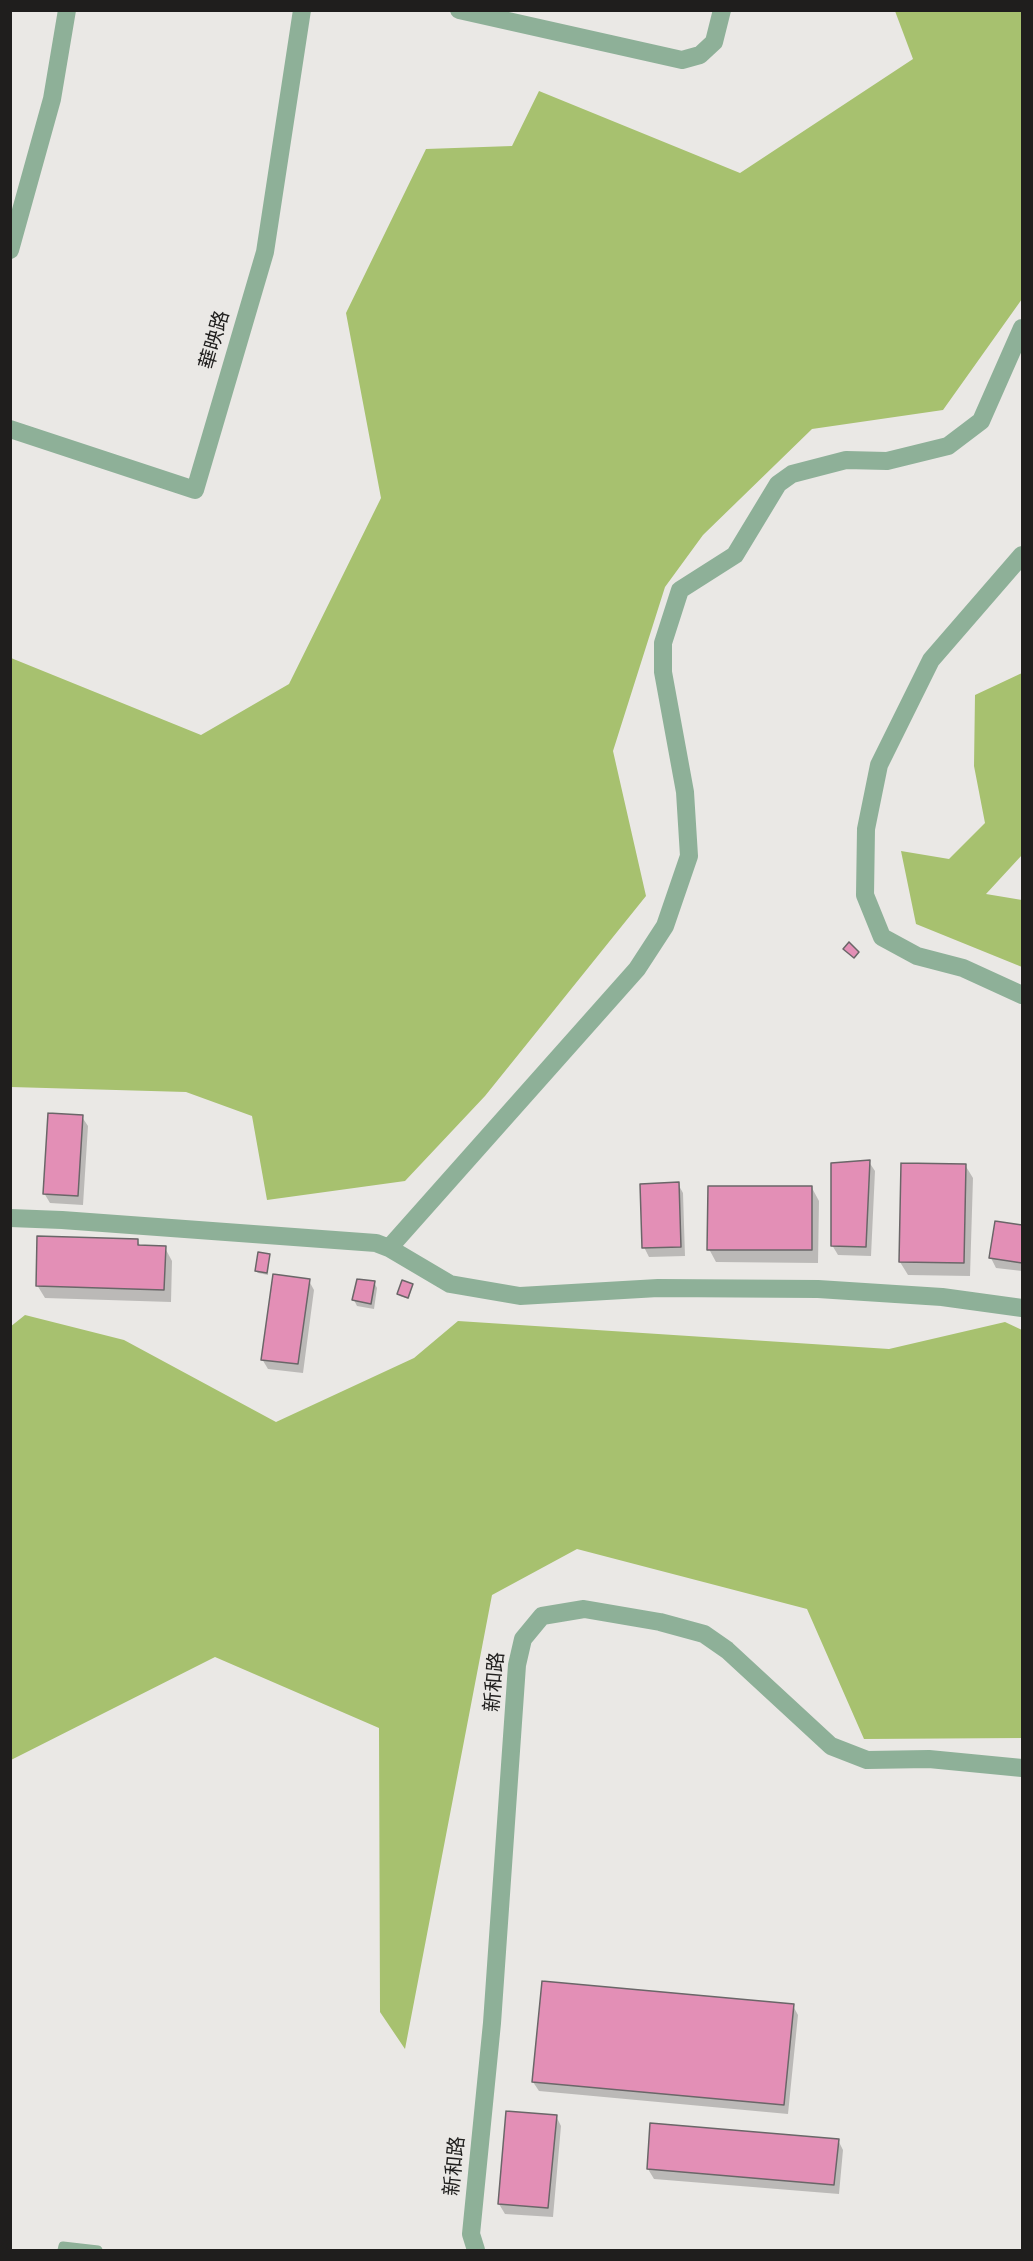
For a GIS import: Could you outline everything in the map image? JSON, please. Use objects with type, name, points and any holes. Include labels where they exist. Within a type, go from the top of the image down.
[{"type":"street","points":[[10,250],[51,99],[68,10]]},
{"type":"street","name":"華映路","points":[[10,429],[195,490],[265,252],[302,10]]},
{"type":"street","points":[[459,10],[682,60],[700,55],[714,42],[722,10]]},
{"type":"street","points":[[389,1248],[637,969],[665,926],[689,856],[685,792],[663,672],[663,643],[680,590],[735,555],[778,484],[792,474],[846,460],[886,461],[948,446],[981,421],[1023,328]]},
{"type":"street","points":[[1023,555],[931,660],[879,765],[866,829],[865,895],[882,937],[917,956],[963,968],[1023,995]]},
{"type":"street","points":[[10,1218],[339,1240],[389,1248],[450,1284],[520,1296],[658,1288],[818,1289],[942,1297],[1023,1308]]},
{"type":"street","name":"新和路","points":[[476,2250],[471,2234],[492,2022],[517,1665],[523,1639],[542,1616],[584,1609],[660,1622],[704,1634],[727,1650],[795,1716],[831,1746],[867,1761],[929,1759],[1023,1768]]},
{"type":"lane","points":[[62,2248],[98,2250]]},
{"type":"green space","points":[[895,11],[1022,11],[1022,299],[943,410],[812,429],[703,535],[665,587],[613,751],[646,896],[485,1096],[405,1181],[267,1200],[252,1116],[186,1092],[11,1087],[11,658],[201,735],[289,684],[381,498],[346,313],[426,149],[512,146],[539,91],[740,173],[913,59]]},
{"type":"green space","points":[[1022,673],[1022,855],[986,894],[1022,900],[1022,967],[916,924],[901,851],[949,859],[985,823],[974,766],[975,695]]},
{"type":"green space","points":[[25,1315],[124,1340],[276,1422],[414,1358],[458,1321],[889,1349],[1005,1322],[1022,1330],[1022,1738],[864,1739],[807,1609],[577,1549],[492,1595],[405,2049],[380,2012],[379,1728],[215,1657],[11,1760],[10,1327]]},
{"type":"building","points":[[849,942],[859,952],[854,958],[843,949]]},
{"type":"building","points":[[48,1113],[83,1115],[78,1196],[43,1194]]},
{"type":"building","points":[[870,1160],[866,1247],[831,1246],[831,1163]]},
{"type":"building","points":[[901,1163],[966,1164],[964,1263],[899,1262]]},
{"type":"building","points":[[679,1182],[681,1247],[642,1248],[640,1184]]},
{"type":"building","points":[[708,1186],[812,1186],[812,1250],[707,1250]]},
{"type":"building","points":[[995,1221],[1022,1225],[1022,1263],[989,1258]]},
{"type":"building","points":[[37,1236],[138,1239],[138,1245],[166,1246],[164,1290],[36,1286]]},
{"type":"building","points":[[258,1252],[270,1254],[267,1273],[255,1271]]},
{"type":"building","points":[[273,1274],[310,1279],[298,1364],[261,1360]]},
{"type":"building","points":[[357,1279],[375,1281],[371,1304],[352,1300]]},
{"type":"building","points":[[402,1280],[413,1284],[408,1298],[397,1294]]},
{"type":"building","points":[[542,1981],[794,2004],[784,2105],[532,2082]]},
{"type":"building","points":[[506,2111],[557,2115],[548,2208],[498,2204]]},
{"type":"building","points":[[650,2123],[839,2139],[834,2185],[647,2169]]}]
